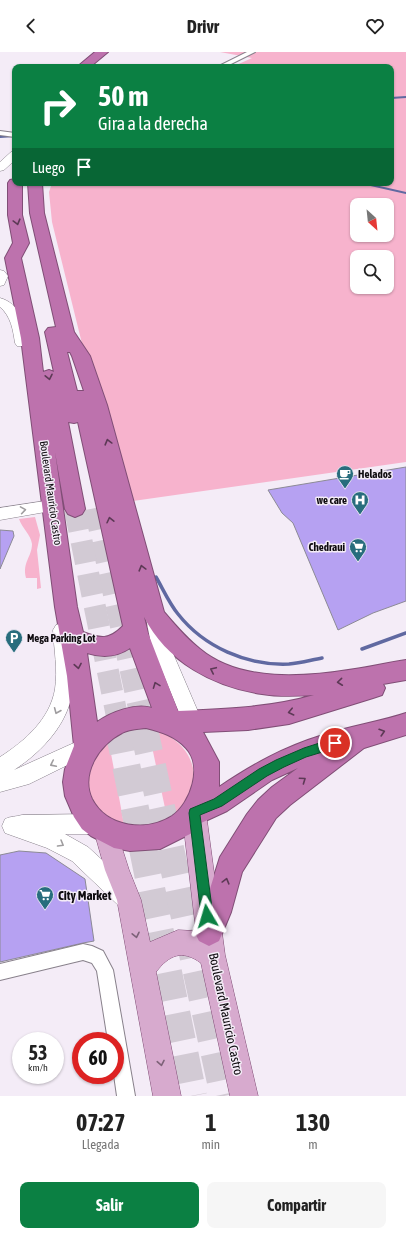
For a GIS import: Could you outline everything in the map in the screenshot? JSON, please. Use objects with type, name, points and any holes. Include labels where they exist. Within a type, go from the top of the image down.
[{"type":"highway","points":[[87,64],[102,52]]},
{"type":"highway","points":[[100,64],[114,52]]},
{"type":"highway","name":"Boulevard Mauricio Castro","points":[[16,186],[15,215],[71,482],[75,509]]},
{"type":"highway","points":[[35,186],[37,213],[135,629],[150,672],[181,721],[180,726],[192,736],[201,748],[205,758],[208,779],[206,791],[194,813],[176,829],[153,837],[129,838],[117,836],[102,827],[82,807],[76,787],[78,766],[88,746],[102,732],[122,721],[146,717],[181,721],[248,719],[289,713],[406,678]]},
{"type":"highway","name":"Boulevard Mauricio Castro","points":[[21,243],[13,258],[30,338],[66,607],[81,686],[88,746]]},
{"type":"highway","points":[[44,244],[41,276],[95,508]]},
{"type":"highway","points":[[66,333],[81,356],[98,405],[154,614],[167,633],[181,649],[191,657],[215,671],[238,679],[264,684],[315,684],[348,681],[406,670]]},
{"type":"highway","points":[[27,380],[30,338]]},
{"type":"highway","points":[[73,638],[98,647],[108,648],[120,644],[135,629]]},
{"type":"highway","points":[[194,813],[218,802],[263,772],[286,761],[324,746],[379,733],[406,724]]},
{"type":"highway","points":[[211,943],[217,912],[230,867],[257,823],[267,809],[281,796],[357,738]]},
{"type":"main road","name":"Boulevard Mauricio Castro","points":[[194,813],[211,943],[244,1096]]},
{"type":"main road","points":[[102,827],[129,900],[167,1096]]},
{"type":"main road","points":[[143,969],[153,955],[160,950],[181,942],[194,944],[211,943]]},
{"type":"street","points":[[226,64],[252,52]]},
{"type":"street","points":[[0,127],[12,127]]},
{"type":"street","points":[[0,132],[12,134]]},
{"type":"street","points":[[0,168],[12,157]]},
{"type":"street","points":[[0,274],[2,276],[0,282]]},
{"type":"street","points":[[0,302],[10,308],[17,320],[25,358],[45,507],[62,615],[64,687],[62,701],[56,716],[49,726],[23,751],[0,768]]},
{"type":"street","points":[[0,514],[45,507]]},
{"type":"street","points":[[154,614],[160,644],[181,721]]},
{"type":"street","points":[[0,783],[22,777],[88,746]]},
{"type":"street","points":[[6,827],[36,824],[102,827]]},
{"type":"street","points":[[6,827],[52,839],[80,854],[129,900]]},
{"type":"street","points":[[0,972],[83,952],[93,953],[99,958],[105,970],[126,1096]]},
{"type":"shaded area","points":[[220,52],[406,52],[406,462],[133,501],[90,376],[52,222],[49,192],[51,186],[394,186],[394,64],[239,64],[252,58]]},
{"type":"shaded area","points":[[35,517],[40,535],[37,550],[41,588],[37,589],[37,578],[26,578],[25,568],[32,549],[32,544],[19,519]]},
{"type":"shaded area","points":[[148,728],[161,732],[173,739],[182,747],[189,757],[193,769],[194,781],[191,794],[184,807],[168,822]]},
{"type":"shaded area","points":[[108,737],[125,830],[96,817],[82,779]]},
{"type":"building","name":"Chedraui","points":[[406,467],[406,601],[373,613],[338,630],[293,523],[282,513],[268,490]]},
{"type":"building","points":[[0,530],[13,531],[14,536],[0,569]]},
{"type":"building","name":"City Market","points":[[19,851],[46,853],[85,879],[94,941],[0,962],[0,855]]},
{"type":"waterway","points":[[394,98],[406,97]]},
{"type":"waterway","points":[[0,137],[12,136]]},
{"type":"waterway","points":[[375,186],[406,193]]},
{"type":"waterway","points":[[156,577],[178,614],[200,636],[213,645],[242,658],[273,664],[293,664],[322,658]]},
{"type":"waterway","points":[[362,649],[406,633]]},
{"type":"tunnel","points":[[95,508],[143,726]]},
{"type":"tunnel","points":[[75,509],[119,726]]},
{"type":"tunnel","points":[[118,725],[193,1096]]},
{"type":"tunnel","points":[[143,725],[224,1096]]},
{"type":"place","name":"Helados","points":[[345,489]]},
{"type":"place","name":"we care","points":[[360,515]]},
{"type":"place","name":"Chedraui","points":[[358,562]]},
{"type":"place","name":"Mega Parking Lot","points":[[14,653]]},
{"type":"place","name":"City Market","points":[[45,910]]},
{"type":"route","points":[[207,916],[194,813],[218,802],[263,772],[304,753],[335,743]]}]
